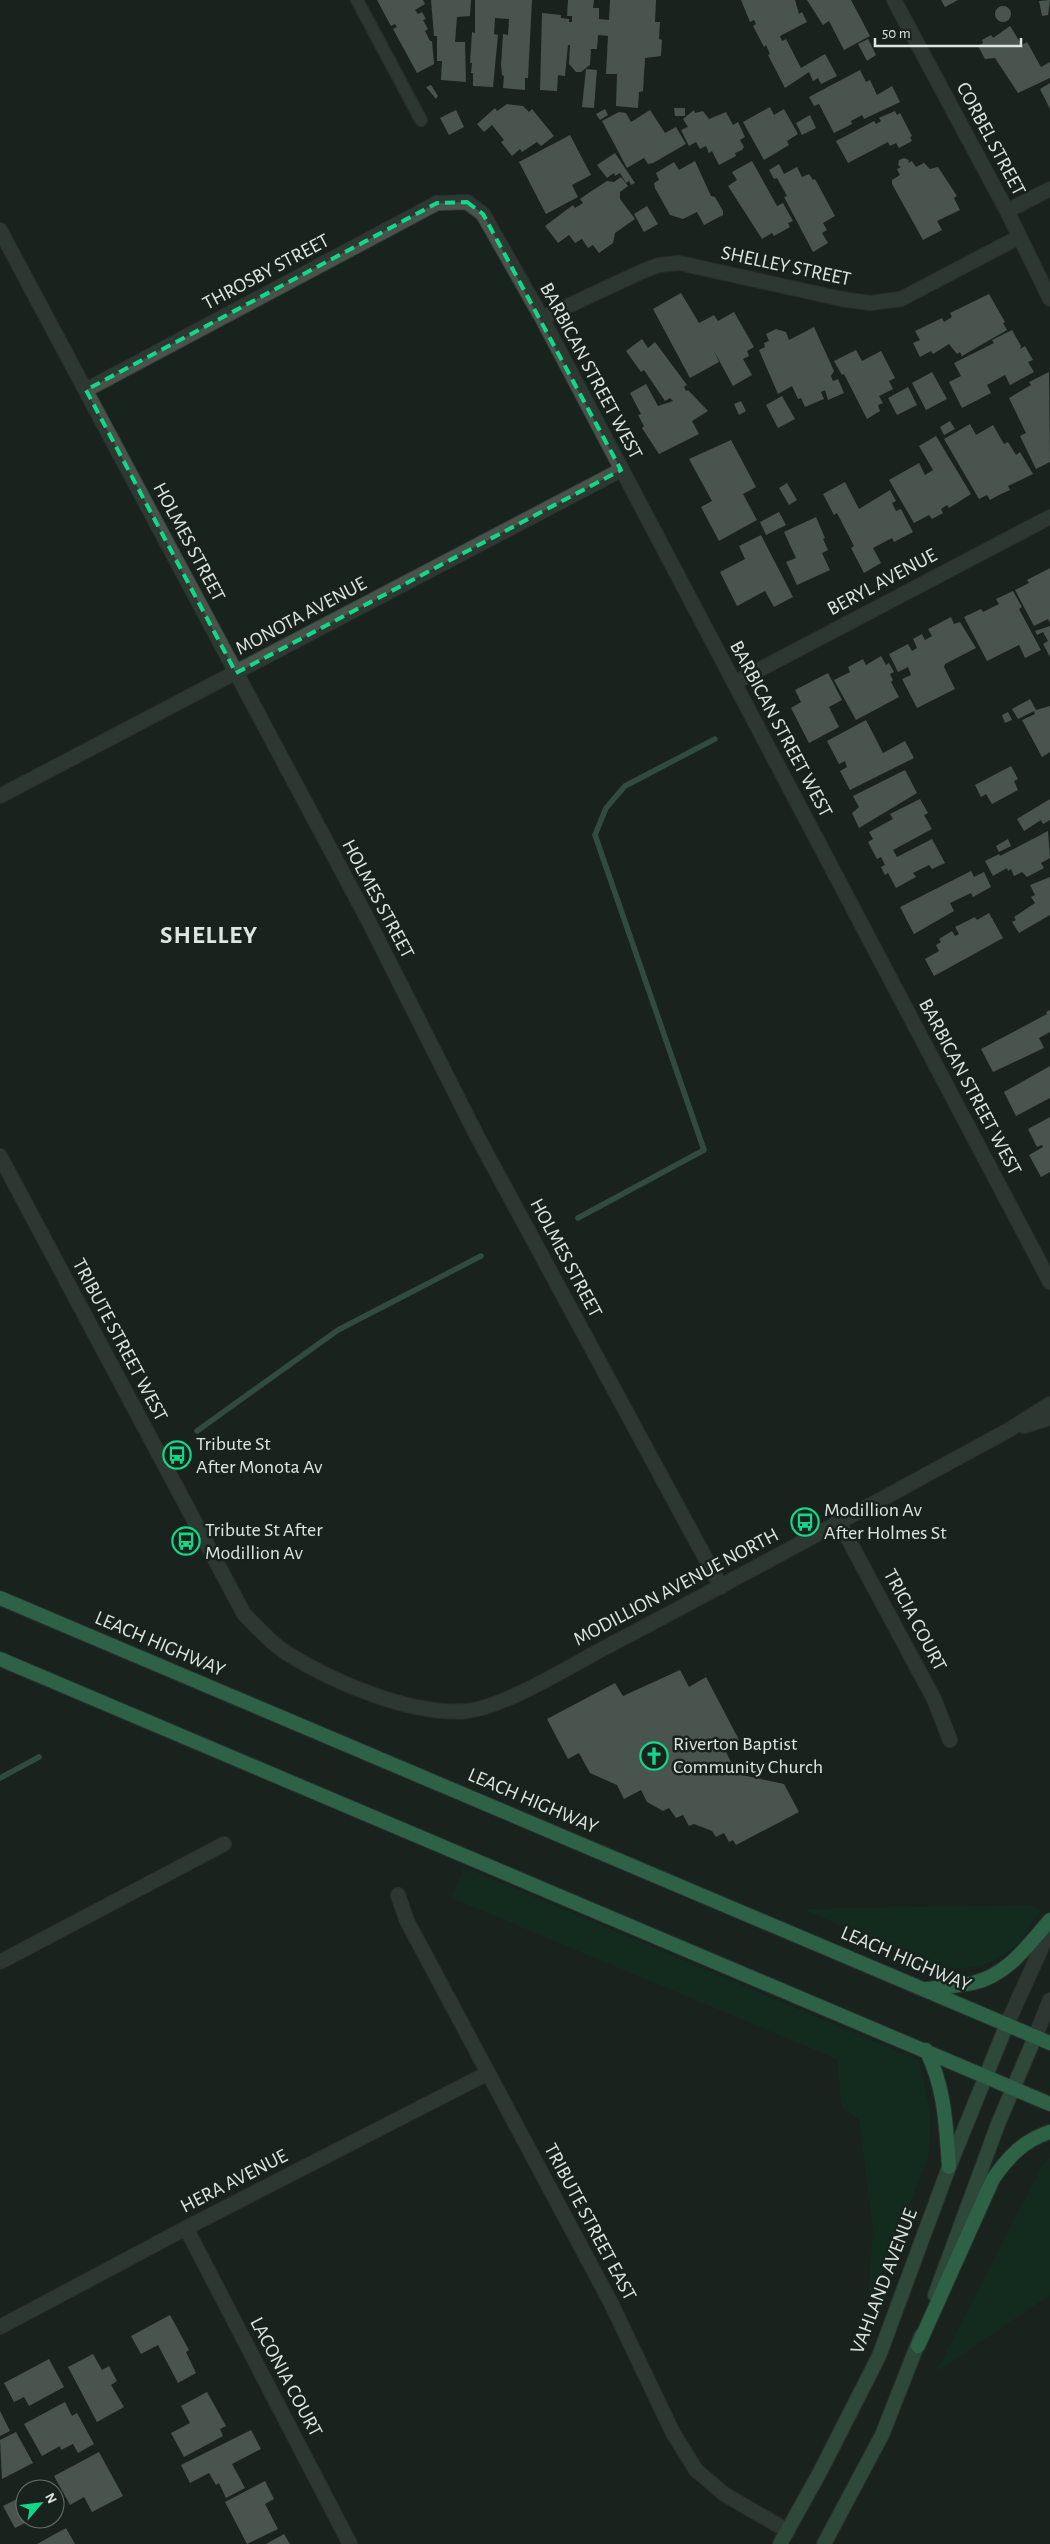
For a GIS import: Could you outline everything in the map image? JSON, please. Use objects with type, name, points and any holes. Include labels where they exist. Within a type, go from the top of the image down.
[{"type":"highway","name":"LEACH HIGHWAY","points":[[0,1598],[1050,2043]]},
{"type":"highway","points":[[0,1660],[1050,2104]]},
{"type":"highway","points":[[926,1989],[974,1983],[996,1975],[1010,1965],[1050,1920]]},
{"type":"highway","points":[[926,2050],[939,2079],[944,2104],[949,2167]]},
{"type":"highway","points":[[918,2346],[993,2179],[1007,2159],[1024,2143],[1050,2132]]},
{"type":"main road","name":"VAHLAND AVENUE","points":[[780,2544],[878,2356],[949,2167],[1007,2024]]},
{"type":"main road","points":[[824,2544],[882,2435],[918,2346],[950,2252],[1013,2088],[1035,2037]]},
{"type":"street","name":"CORBEL STREET","points":[[894,0],[1007,211],[1050,298]]},
{"type":"street","points":[[1007,211],[1050,189]]},
{"type":"street","name":"BARBICAN STREET WEST","points":[[467,202],[483,214],[542,318],[1050,1282]]},
{"type":"street","name":"THROSBY STREET","points":[[86,390],[437,204],[467,202]]},
{"type":"street","name":"HOLMES STREET","points":[[0,230],[367,918],[477,1136],[721,1587]]},
{"type":"street","name":"SHELLEY STREET","points":[[542,318],[643,271],[660,265],[679,263],[842,299],[870,303],[902,299],[1019,237]]},
{"type":"street","name":"MONOTA AVENUE","points":[[0,796],[621,470]]},
{"type":"street","name":"BERYL AVENUE","points":[[734,683],[1050,517]]},
{"type":"street","name":"TRIBUTE STREET WEST","points":[[0,1156],[244,1614],[269,1639],[286,1652],[348,1684],[403,1705],[436,1710]]},
{"type":"street","name":"MODILLION AVENUE NORTH","points":[[436,1710],[468,1710],[491,1705],[525,1689],[721,1587],[1007,1431],[1050,1404]]},
{"type":"street","name":"MODILLION AVENUE NORTH","points":[[1007,1431],[1050,1418]]},
{"type":"street","name":"TRICIA COURT","points":[[839,1522],[934,1699],[950,1740]]},
{"type":"street","points":[[0,1962],[224,1844]]},
{"type":"street","name":"TRIBUTE STREET EAST","points":[[398,1895],[408,1921],[611,2303],[673,2433],[696,2470],[724,2494],[788,2531]]},
{"type":"street","points":[[1007,2024],[1050,1929]]},
{"type":"street","points":[[1035,2037],[1050,2000]]},
{"type":"street","name":"HERA AVENUE","points":[[0,2327],[186,2228],[488,2073]]},
{"type":"street","name":"LACONIA COURT","points":[[186,2228],[350,2544]]},
{"type":"lane","points":[[357,0],[422,120]]},
{"type":"highlighted area","points":[[467,202],[483,214],[621,470],[236,673],[86,390],[437,203]]},
{"type":"green space","points":[[464,1867],[918,2060],[930,2110],[929,2154],[868,2309],[873,2227],[859,2119],[842,2108],[837,2059],[452,1898]]},
{"type":"green space","points":[[1030,1905],[1040,1910],[1013,1948],[1004,1955],[985,1964],[965,1968],[933,1965],[803,1909]]},
{"type":"green space","points":[[1050,2158],[1050,2295],[936,2372],[1043,2165]]},
{"type":"building","points":[[377,0],[423,0],[425,4],[415,10],[418,14],[422,12],[426,19],[423,20],[428,29],[425,31],[430,41],[432,41],[434,64],[417,73],[393,29],[397,27],[395,24],[391,26]]},
{"type":"building","points":[[431,0],[471,0],[470,16],[457,17],[455,42],[465,42],[466,82],[441,80],[442,61],[437,61],[437,36],[434,36]]},
{"type":"building","points":[[475,0],[532,0],[528,78],[525,78],[525,90],[503,88],[504,76],[502,75],[501,65],[503,34],[508,35],[509,19],[495,18],[494,34],[498,35],[493,87],[473,86],[472,63],[470,63],[472,32],[475,33]]},
{"type":"building","points":[[568,0],[594,0],[593,8],[599,8],[599,19],[609,20],[610,0],[656,0],[655,22],[660,22],[661,56],[645,58],[643,91],[639,92],[638,108],[616,106],[617,74],[606,74],[608,36],[598,35],[597,49],[591,49],[590,65],[581,72],[576,72],[569,64],[570,45],[568,45],[565,76],[558,75],[557,91],[540,90],[542,13],[561,15],[561,18],[569,19],[569,22],[572,22],[572,16],[567,16]]},
{"type":"building","points":[[741,0],[795,0],[799,14],[802,12],[807,22],[780,36],[782,41],[786,39],[801,68],[825,54],[837,76],[821,84],[818,78],[813,81],[809,72],[785,88],[768,55],[770,54],[766,45],[764,47],[753,26],[756,24],[754,20],[750,22]]},
{"type":"building","points":[[807,0],[851,0],[870,36],[844,50],[829,21],[823,25]]},
{"type":"building","points":[[941,0],[958,0],[945,7]]},
{"type":"building","points":[[1050,0],[1048,15],[1042,16],[1039,1]]},
{"type":"building","points":[[1000,6],[1006,6],[1011,11],[1009,20],[1000,22],[995,17],[995,11]]},
{"type":"building","points":[[1010,26],[1022,45],[1027,42],[1041,67],[1050,62],[1050,78],[1018,93],[995,58],[985,59],[978,46],[983,43],[982,40],[991,35],[993,38]]},
{"type":"building","points":[[868,39],[876,55],[867,61],[858,44]]},
{"type":"building","points":[[586,69],[597,70],[594,108],[582,107]]},
{"type":"building","points":[[860,70],[866,82],[870,80],[877,95],[892,86],[900,102],[864,119],[862,115],[851,121],[852,124],[834,133],[819,104],[814,106],[809,97]]},
{"type":"building","points":[[1050,83],[1050,109],[1040,89]]},
{"type":"building","points":[[431,85],[438,96],[436,99],[426,87]]},
{"type":"building","points":[[507,104],[523,106],[529,112],[532,109],[554,136],[541,146],[537,142],[522,152],[520,149],[512,156],[501,142],[504,140],[492,125],[484,132],[477,124],[495,108],[497,111]]},
{"type":"building","points":[[770,107],[774,115],[784,109],[798,134],[787,141],[789,145],[764,160],[743,122]]},
{"type":"building","points":[[674,108],[685,108],[685,116],[675,116]]},
{"type":"building","points":[[605,109],[608,115],[600,120],[596,114]]},
{"type":"building","points":[[456,110],[464,127],[449,135],[440,118]]},
{"type":"building","points":[[650,110],[665,133],[676,127],[686,144],[653,163],[648,164],[644,158],[627,168],[602,121],[619,112],[626,113],[631,122]]},
{"type":"building","points":[[694,110],[695,113],[703,111],[709,119],[726,112],[733,125],[738,122],[745,137],[740,140],[744,147],[742,150],[735,153],[736,156],[719,165],[712,151],[709,153],[706,146],[700,149],[696,142],[689,146],[681,130],[688,127],[683,119]]},
{"type":"building","points":[[895,111],[897,115],[900,113],[912,136],[910,137],[912,141],[899,148],[896,143],[890,146],[888,142],[848,163],[836,141],[874,121],[876,124],[881,121],[879,118]]},
{"type":"building","points":[[810,115],[816,128],[802,135],[796,123]]},
{"type":"building","points":[[570,135],[591,175],[572,185],[578,197],[546,214],[519,162]]},
{"type":"building","points":[[615,153],[635,183],[631,185],[629,181],[626,183],[620,173],[615,176],[614,173],[607,178],[597,165]]},
{"type":"building","points":[[904,158],[909,160],[908,163],[912,161],[916,167],[924,163],[930,169],[938,167],[957,196],[954,198],[960,210],[937,221],[942,230],[923,240],[892,184],[892,180],[900,175],[897,169],[901,167],[898,165],[899,160]]},
{"type":"building","points":[[695,161],[711,196],[715,197],[723,211],[723,215],[704,225],[697,212],[683,219],[670,215],[654,183],[659,180],[656,173],[674,162],[679,170]]},
{"type":"building","points":[[752,161],[777,206],[783,203],[793,221],[788,223],[790,227],[774,236],[772,233],[762,239],[728,186],[737,180],[732,172]]},
{"type":"building","points":[[779,164],[784,174],[797,167],[802,177],[809,174],[813,180],[815,179],[835,216],[823,223],[827,230],[822,233],[828,243],[813,252],[784,197],[787,196],[777,178],[774,179],[769,170]]},
{"type":"building","points":[[621,177],[628,186],[620,192],[620,199],[635,219],[615,233],[613,243],[599,253],[593,245],[588,248],[582,239],[575,243],[569,235],[558,243],[545,226],[573,205],[575,208],[583,203],[580,199],[607,181],[614,182]]},
{"type":"building","points":[[647,206],[658,224],[644,232],[634,214]]},
{"type":"building","points":[[681,293],[699,323],[714,315],[718,321],[734,312],[754,347],[747,351],[749,356],[743,359],[752,375],[733,386],[714,351],[719,362],[690,378],[653,309]]},
{"type":"building","points":[[989,294],[1005,322],[1003,323],[1007,330],[962,356],[960,352],[957,354],[949,344],[933,354],[931,351],[920,357],[913,343],[920,340],[915,331],[942,318],[944,322],[952,317],[950,313]]},
{"type":"building","points":[[814,327],[834,371],[831,376],[833,381],[838,379],[844,393],[828,400],[825,390],[821,392],[824,399],[805,407],[801,398],[798,399],[792,386],[778,394],[759,350],[765,347],[764,343],[769,341],[766,334],[776,329],[786,332],[789,340]]},
{"type":"building","points":[[1012,330],[1021,346],[1020,349],[1025,346],[1033,360],[1028,362],[1034,372],[1010,385],[1005,375],[987,385],[991,393],[962,408],[949,382],[961,376],[954,363],[994,343],[992,340]]},
{"type":"building","points":[[642,339],[648,348],[655,342],[687,385],[684,387],[686,391],[688,390],[708,411],[692,421],[699,434],[659,454],[642,428],[644,426],[638,415],[641,414],[630,393],[646,384],[658,406],[673,401],[670,398],[665,401],[644,370],[641,372],[626,351]]},
{"type":"building","points":[[856,350],[862,361],[881,351],[895,378],[889,381],[893,389],[879,396],[883,403],[878,405],[880,411],[867,419],[844,374],[842,375],[834,361]]},
{"type":"building","points":[[932,372],[947,399],[926,410],[912,383]]},
{"type":"building","points":[[1049,372],[1050,462],[1036,469],[1020,436],[1026,433],[1009,398],[1031,385],[1029,382]]},
{"type":"building","points":[[908,387],[917,405],[897,415],[888,398]]},
{"type":"building","points":[[782,396],[795,419],[778,428],[766,405]]},
{"type":"building","points":[[741,401],[746,411],[739,415],[734,404]]},
{"type":"building","points":[[950,421],[955,429],[944,435],[940,427]]},
{"type":"building","points":[[970,424],[976,435],[993,425],[1004,444],[1008,442],[1016,455],[1020,452],[1033,474],[1008,486],[1010,490],[990,500],[987,495],[979,499],[944,439]]},
{"type":"building","points":[[936,436],[971,494],[949,508],[947,505],[941,509],[943,513],[932,519],[929,515],[914,523],[889,480],[919,463],[925,475],[933,470],[919,446]]},
{"type":"building","points":[[731,440],[756,487],[743,494],[757,520],[719,541],[701,507],[712,501],[689,459]]},
{"type":"building","points":[[845,482],[859,509],[890,490],[896,501],[892,503],[896,511],[901,509],[913,532],[894,542],[892,538],[873,548],[881,563],[864,573],[851,548],[854,546],[837,513],[834,515],[823,494]]},
{"type":"building","points":[[787,483],[797,500],[789,505],[779,488]]},
{"type":"building","points":[[779,512],[786,525],[766,535],[760,522]]},
{"type":"building","points":[[816,517],[828,550],[822,553],[830,570],[797,585],[786,562],[796,558],[784,532]]},
{"type":"building","points":[[761,535],[793,597],[774,607],[765,591],[737,606],[720,572],[745,559],[739,546]]},
{"type":"building","points":[[1050,568],[1050,623],[1048,619],[1034,626],[1015,590],[1029,583],[1027,580]]},
{"type":"building","points":[[1013,591],[1022,607],[1019,609],[1041,650],[1025,658],[1019,645],[987,661],[964,617],[981,609],[983,612],[999,604],[996,599]]},
{"type":"building","points":[[951,617],[954,624],[960,622],[976,648],[945,664],[944,667],[955,689],[917,708],[902,679],[911,675],[908,667],[898,672],[889,654],[908,644],[912,651],[917,648],[913,639],[922,634],[925,640],[932,636],[928,629]]},
{"type":"building","points":[[1050,626],[1050,657],[1043,644],[1048,641],[1043,632],[1037,635],[1035,631]]},
{"type":"building","points":[[881,656],[886,665],[889,663],[894,672],[890,674],[893,680],[891,682],[899,697],[856,720],[834,680],[850,672],[848,667],[863,659],[866,665]]},
{"type":"building","points":[[828,673],[842,700],[829,707],[839,727],[809,743],[791,708],[801,702],[795,690]]},
{"type":"building","points":[[1030,699],[1036,710],[1050,706],[1050,752],[1042,757],[1022,720],[1035,714],[1034,711],[1018,719],[1012,709]]},
{"type":"building","points":[[1008,712],[1012,720],[1005,723],[1002,715]]},
{"type":"building","points":[[866,720],[883,753],[905,741],[914,758],[850,790],[840,771],[847,767],[845,761],[839,764],[827,741]]},
{"type":"building","points":[[1011,766],[1018,779],[1014,781],[1018,790],[992,804],[986,794],[981,797],[975,785]]},
{"type":"building","points":[[905,770],[917,793],[859,828],[852,813],[859,807],[853,796]]},
{"type":"building","points":[[920,799],[928,813],[924,815],[932,829],[893,850],[897,857],[932,839],[945,863],[932,869],[929,865],[913,873],[916,877],[896,888],[888,873],[885,875],[881,867],[885,865],[881,857],[877,859],[868,842],[873,839],[869,832],[893,819],[890,814]]},
{"type":"building","points":[[1050,799],[1050,820],[1043,824],[1041,820],[1024,831],[1017,819]]},
{"type":"building","points":[[1048,831],[1050,858],[1041,863],[1044,868],[1027,877],[1022,872],[1014,876],[1011,869],[1008,871],[1007,868],[993,876],[985,861],[999,854],[1000,856]]},
{"type":"building","points":[[1008,839],[1011,846],[999,852],[996,846]]},
{"type":"building","points":[[971,871],[974,877],[984,872],[991,887],[973,897],[971,893],[950,903],[954,911],[914,934],[900,907]]},
{"type":"building","points":[[1050,877],[1050,915],[1019,933],[1012,922],[1016,920],[1014,917],[1035,903],[1031,897],[1035,895],[1030,885]]},
{"type":"building","points":[[989,913],[1003,938],[934,976],[925,959],[939,951],[936,945],[941,942],[939,939],[952,931],[955,936],[959,934],[955,927],[975,917],[977,920]]},
{"type":"building","points":[[1050,1010],[1050,1032],[1039,1038],[1044,1048],[993,1072],[981,1049],[1047,1014],[1046,1012]]},
{"type":"building","points":[[1050,1066],[1050,1098],[1016,1116],[1004,1092]]},
{"type":"building","points":[[1050,1117],[1050,1172],[1041,1177],[1029,1155],[1043,1147],[1042,1145],[1037,1147],[1028,1129]]},
{"type":"building","name":"Riverton Baptist Community Church","points":[[680,1670],[689,1687],[706,1677],[739,1740],[724,1748],[737,1774],[784,1784],[799,1812],[736,1845],[733,1840],[729,1842],[724,1833],[716,1837],[712,1831],[694,1824],[689,1826],[683,1815],[676,1818],[669,1808],[663,1811],[647,1802],[641,1790],[624,1799],[617,1785],[590,1773],[579,1753],[568,1759],[547,1719],[615,1683],[623,1696]]},
{"type":"building","points":[[170,2315],[189,2350],[186,2352],[196,2373],[178,2383],[158,2345],[141,2354],[131,2336]]},
{"type":"building","points":[[93,2354],[102,2370],[109,2366],[117,2381],[111,2385],[124,2407],[97,2422],[68,2367]]},
{"type":"building","points":[[49,2359],[64,2387],[29,2406],[24,2397],[14,2402],[4,2383]]},
{"type":"building","points":[[207,2392],[226,2426],[220,2429],[223,2436],[184,2457],[171,2433],[190,2423],[181,2406]]},
{"type":"building","points":[[65,2402],[72,2416],[77,2413],[94,2444],[78,2453],[73,2444],[61,2450],[60,2446],[42,2456],[24,2424]]},
{"type":"building","points":[[0,2411],[10,2431],[0,2436]]},
{"type":"building","points":[[251,2430],[261,2449],[232,2464],[245,2488],[226,2498],[219,2483],[216,2485],[209,2473],[190,2483],[181,2465]]},
{"type":"building","points":[[16,2432],[33,2463],[2,2479],[0,2440]]},
{"type":"building","points":[[99,2452],[123,2496],[92,2512],[84,2497],[70,2505],[65,2496],[65,2479],[56,2479],[54,2476]]},
{"type":"building","points":[[265,2481],[274,2499],[265,2504],[278,2529],[247,2544],[225,2502]]},
{"type":"building","points":[[15,2500],[15,2528],[3,2506]]},
{"type":"building","points":[[65,2529],[75,2544],[37,2544]]},
{"type":"building","points":[[284,2534],[290,2544],[266,2544]]},
{"type":"waterway","points":[[578,1218],[704,1150],[595,835],[606,808],[625,786],[715,739]]},
{"type":"waterway","points":[[197,1431],[338,1330],[481,1256]]},
{"type":"waterway","points":[[0,1778],[39,1757]]},
{"type":"place","name":"Tribute St After Monota Av","points":[[177,1455]]},
{"type":"place","name":"Modillion Av After Holmes St","points":[[805,1522]]},
{"type":"place","name":"Tribute St After Modillion Av","points":[[186,1541]]},
{"type":"place","name":"Riverton Baptist Community Church","points":[[654,1756]]},
{"type":"district","name":"SHELLEY","points":[[209,935]]}]
